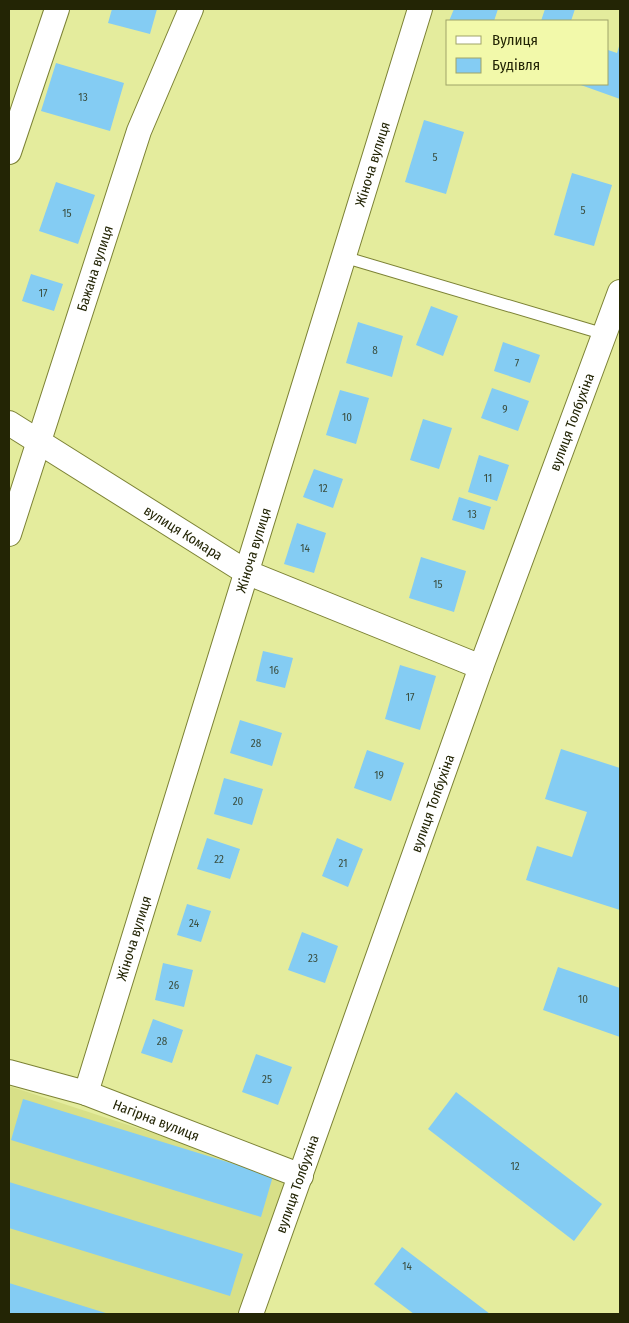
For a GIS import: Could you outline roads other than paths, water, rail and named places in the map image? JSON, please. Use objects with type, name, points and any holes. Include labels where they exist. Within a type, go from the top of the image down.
[{"type":"street","points":[[9,152],[57,9]]},
{"type":"street","name":"Бажана вулиця","points":[[9,534],[139,131],[191,9]]},
{"type":"street","name":"Жіноча вулиця","points":[[86,1093],[420,9]]},
{"type":"street","name":"вулиця Толбухіна","points":[[251,1314],[481,668],[620,292]]},
{"type":"street","name":"вулиця Комара","points":[[9,422],[246,572],[481,668]]},
{"type":"street","name":"Нагірна вулиця","points":[[9,1072],[86,1093],[301,1176]]},
{"type":"lane","points":[[344,257],[604,334]]}]
